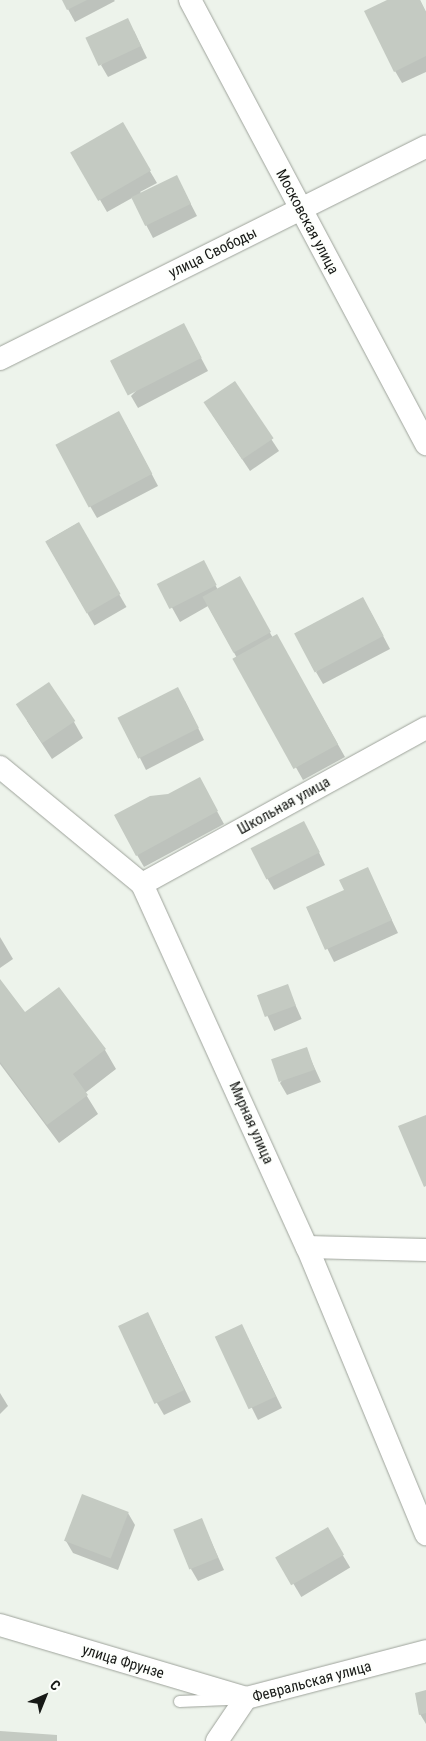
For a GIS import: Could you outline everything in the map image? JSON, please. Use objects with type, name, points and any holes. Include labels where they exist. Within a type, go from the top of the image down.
[{"type":"street","name":"Московская улица","points":[[190,0],[426,444]]},
{"type":"street","name":"улица Свободы","points":[[0,359],[426,147]]},
{"type":"street","name":"Школьная улица","points":[[142,884],[426,728]]},
{"type":"street","name":"Мирная улица","points":[[0,767],[142,884],[307,1247],[426,1534]]},
{"type":"street","points":[[307,1247],[426,1250]]},
{"type":"street","name":"улица Фрунзе","points":[[0,1625],[246,1698]]},
{"type":"street","name":"Февральская улица","points":[[217,1741],[246,1698],[426,1651]]},
{"type":"lane","points":[[179,1701],[246,1698]]},
{"type":"building","points":[[62,0],[87,0],[67,10]]},
{"type":"building","points":[[387,0],[420,0],[426,12],[426,56],[394,72],[364,11]]},
{"type":"building","points":[[128,18],[141,46],[99,66],[85,38]]},
{"type":"building","points":[[123,122],[151,170],[98,201],[70,152]]},
{"type":"building","points":[[177,175],[191,204],[145,226],[131,197]]},
{"type":"building","points":[[184,323],[202,358],[128,395],[110,361]]},
{"type":"building","points":[[235,381],[274,438],[242,459],[203,402]]},
{"type":"building","points":[[119,411],[152,474],[89,507],[55,445]]},
{"type":"building","points":[[79,522],[120,594],[87,613],[45,542]]},
{"type":"building","points":[[204,560],[217,585],[169,609],[157,584]]},
{"type":"building","points":[[240,576],[271,632],[233,653],[202,597]]},
{"type":"building","points":[[363,597],[384,636],[315,672],[294,634]]},
{"type":"building","points":[[277,634],[338,744],[293,769],[232,659]]},
{"type":"building","points":[[49,682],[75,721],[42,743],[16,704]]},
{"type":"building","points":[[178,687],[199,728],[138,759],[117,718]]},
{"type":"building","points":[[200,777],[218,811],[136,856],[114,815],[150,796],[168,794]]},
{"type":"building","points":[[304,821],[320,852],[266,879],[251,848]]},
{"type":"building","points":[[368,867],[392,920],[325,950],[306,907],[344,890],[339,880]]},
{"type":"building","points":[[0,979],[25,1012],[59,987],[106,1049],[73,1074],[88,1095],[47,1125],[0,1062]]},
{"type":"building","points":[[288,984],[296,1006],[265,1017],[257,995]]},
{"type":"building","points":[[307,1047],[315,1070],[279,1082],[271,1059]]},
{"type":"building","points":[[426,1115],[426,1186],[424,1187],[398,1126]]},
{"type":"building","points":[[148,1312],[184,1390],[154,1404],[118,1326]]},
{"type":"building","points":[[242,1324],[276,1397],[249,1409],[215,1337]]},
{"type":"building","points":[[82,1494],[129,1512],[111,1559],[64,1541]]},
{"type":"building","points":[[202,1518],[218,1558],[189,1569],[173,1530]]},
{"type":"building","points":[[328,1527],[344,1555],[291,1585],[275,1558]]},
{"type":"building","points":[[426,1690],[426,1713],[419,1715],[415,1693]]},
{"type":"building","points":[[0,1731],[57,1735],[57,1741],[0,1741]]}]
